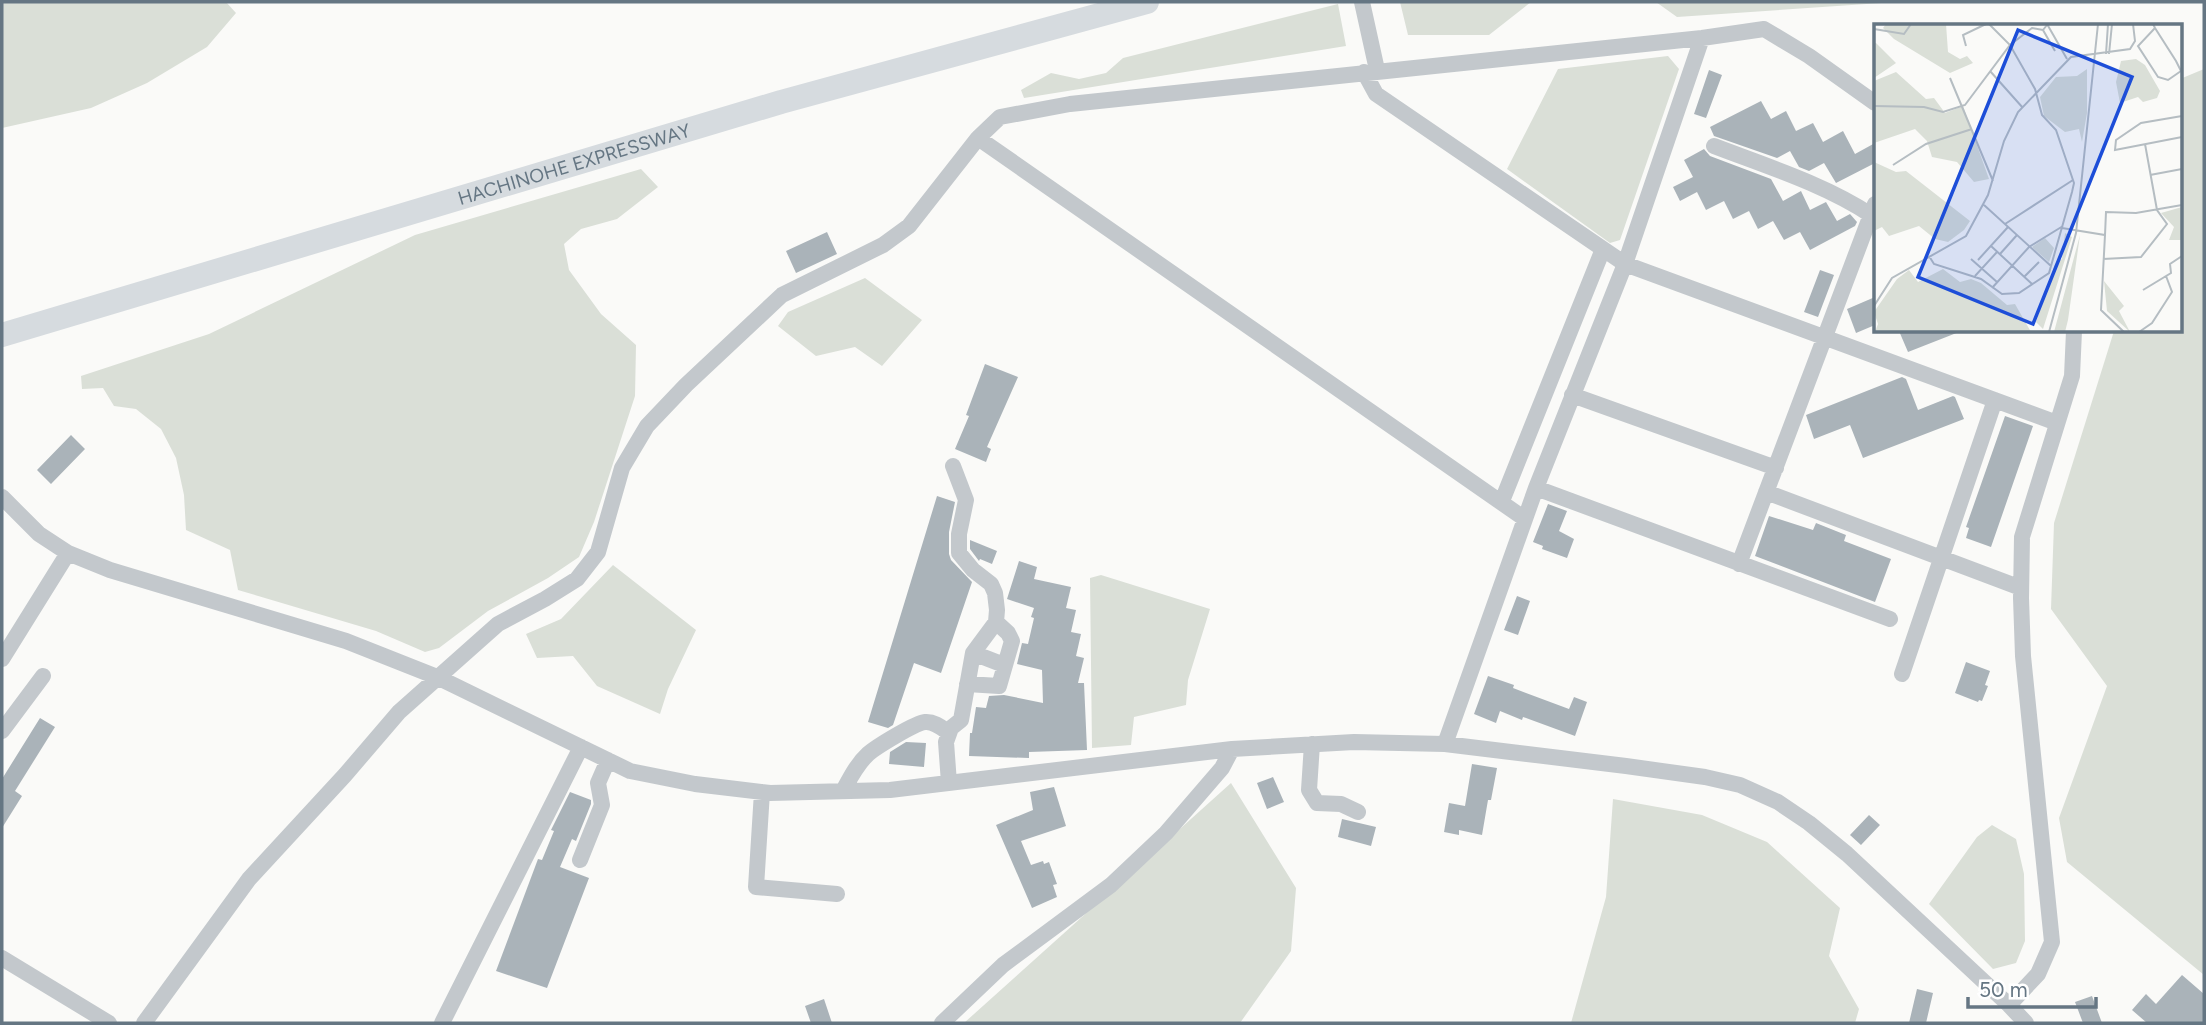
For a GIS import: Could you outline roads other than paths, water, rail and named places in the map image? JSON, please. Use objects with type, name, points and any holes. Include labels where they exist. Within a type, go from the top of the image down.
[{"type":"highway","name":"HACHINOHE EXPRESSWAY","points":[[2,335],[781,102],[1147,2]]},
{"type":"street","points":[[1362,2],[1373,52],[1371,71],[1376,94],[1625,264],[2057,423]]},
{"type":"street","points":[[144,1023],[249,879],[399,712],[498,624],[578,579],[598,552],[622,468],[647,426],[686,385],[782,295],[883,245],[909,226],[978,138],[1000,117],[1070,104],[1764,29],[1809,56],[1874,102]]},
{"type":"street","points":[[1445,744],[1536,488],[1625,264],[1702,37]]},
{"type":"street","points":[[978,138],[1525,519]]},
{"type":"street","points":[[1714,146],[1873,209],[1739,564]]},
{"type":"street","points":[[1502,501],[1603,249]]},
{"type":"street","points":[[2009,1004],[2038,974],[2052,942],[2023,656],[2022,537],[2072,376],[2074,332]]},
{"type":"street","points":[[1573,395],[1776,468]]},
{"type":"street","points":[[1902,674],[1995,400]]},
{"type":"street","points":[[949,783],[946,742],[951,728],[961,720],[973,653],[996,622],[995,593],[991,584],[973,570],[959,553],[959,534],[966,500],[953,466]]},
{"type":"street","points":[[1536,488],[1890,619]]},
{"type":"street","points":[[1766,492],[2021,588]]},
{"type":"street","points":[[2,497],[39,534],[68,553],[110,570],[346,641],[437,677],[630,771],[695,784],[762,792],[890,790],[1232,749],[1354,742],[1445,744],[1705,777],[1740,785],[1778,802],[1847,854],[2009,1004],[2026,1023]]},
{"type":"street","points":[[2,659],[68,553]]},
{"type":"street","points":[[967,684],[999,686],[1012,641],[996,622]]},
{"type":"street","points":[[973,653],[1004,665]]},
{"type":"street","points":[[2,731],[43,676]]},
{"type":"street","points":[[843,791],[868,754],[909,727],[926,721],[935,723],[949,733]]},
{"type":"street","points":[[1312,744],[1309,790],[1317,803],[1341,804],[1358,812]]},
{"type":"street","points":[[442,1023],[581,747]]},
{"type":"street","points":[[942,1023],[1003,965],[1044,937],[1120,877],[1166,833],[1222,768],[1232,749]]},
{"type":"street","points":[[580,860],[602,805],[598,783],[608,760]]},
{"type":"street","points":[[762,792],[756,887],[836,894]]},
{"type":"street","points":[[2,958],[109,1023]]}]
